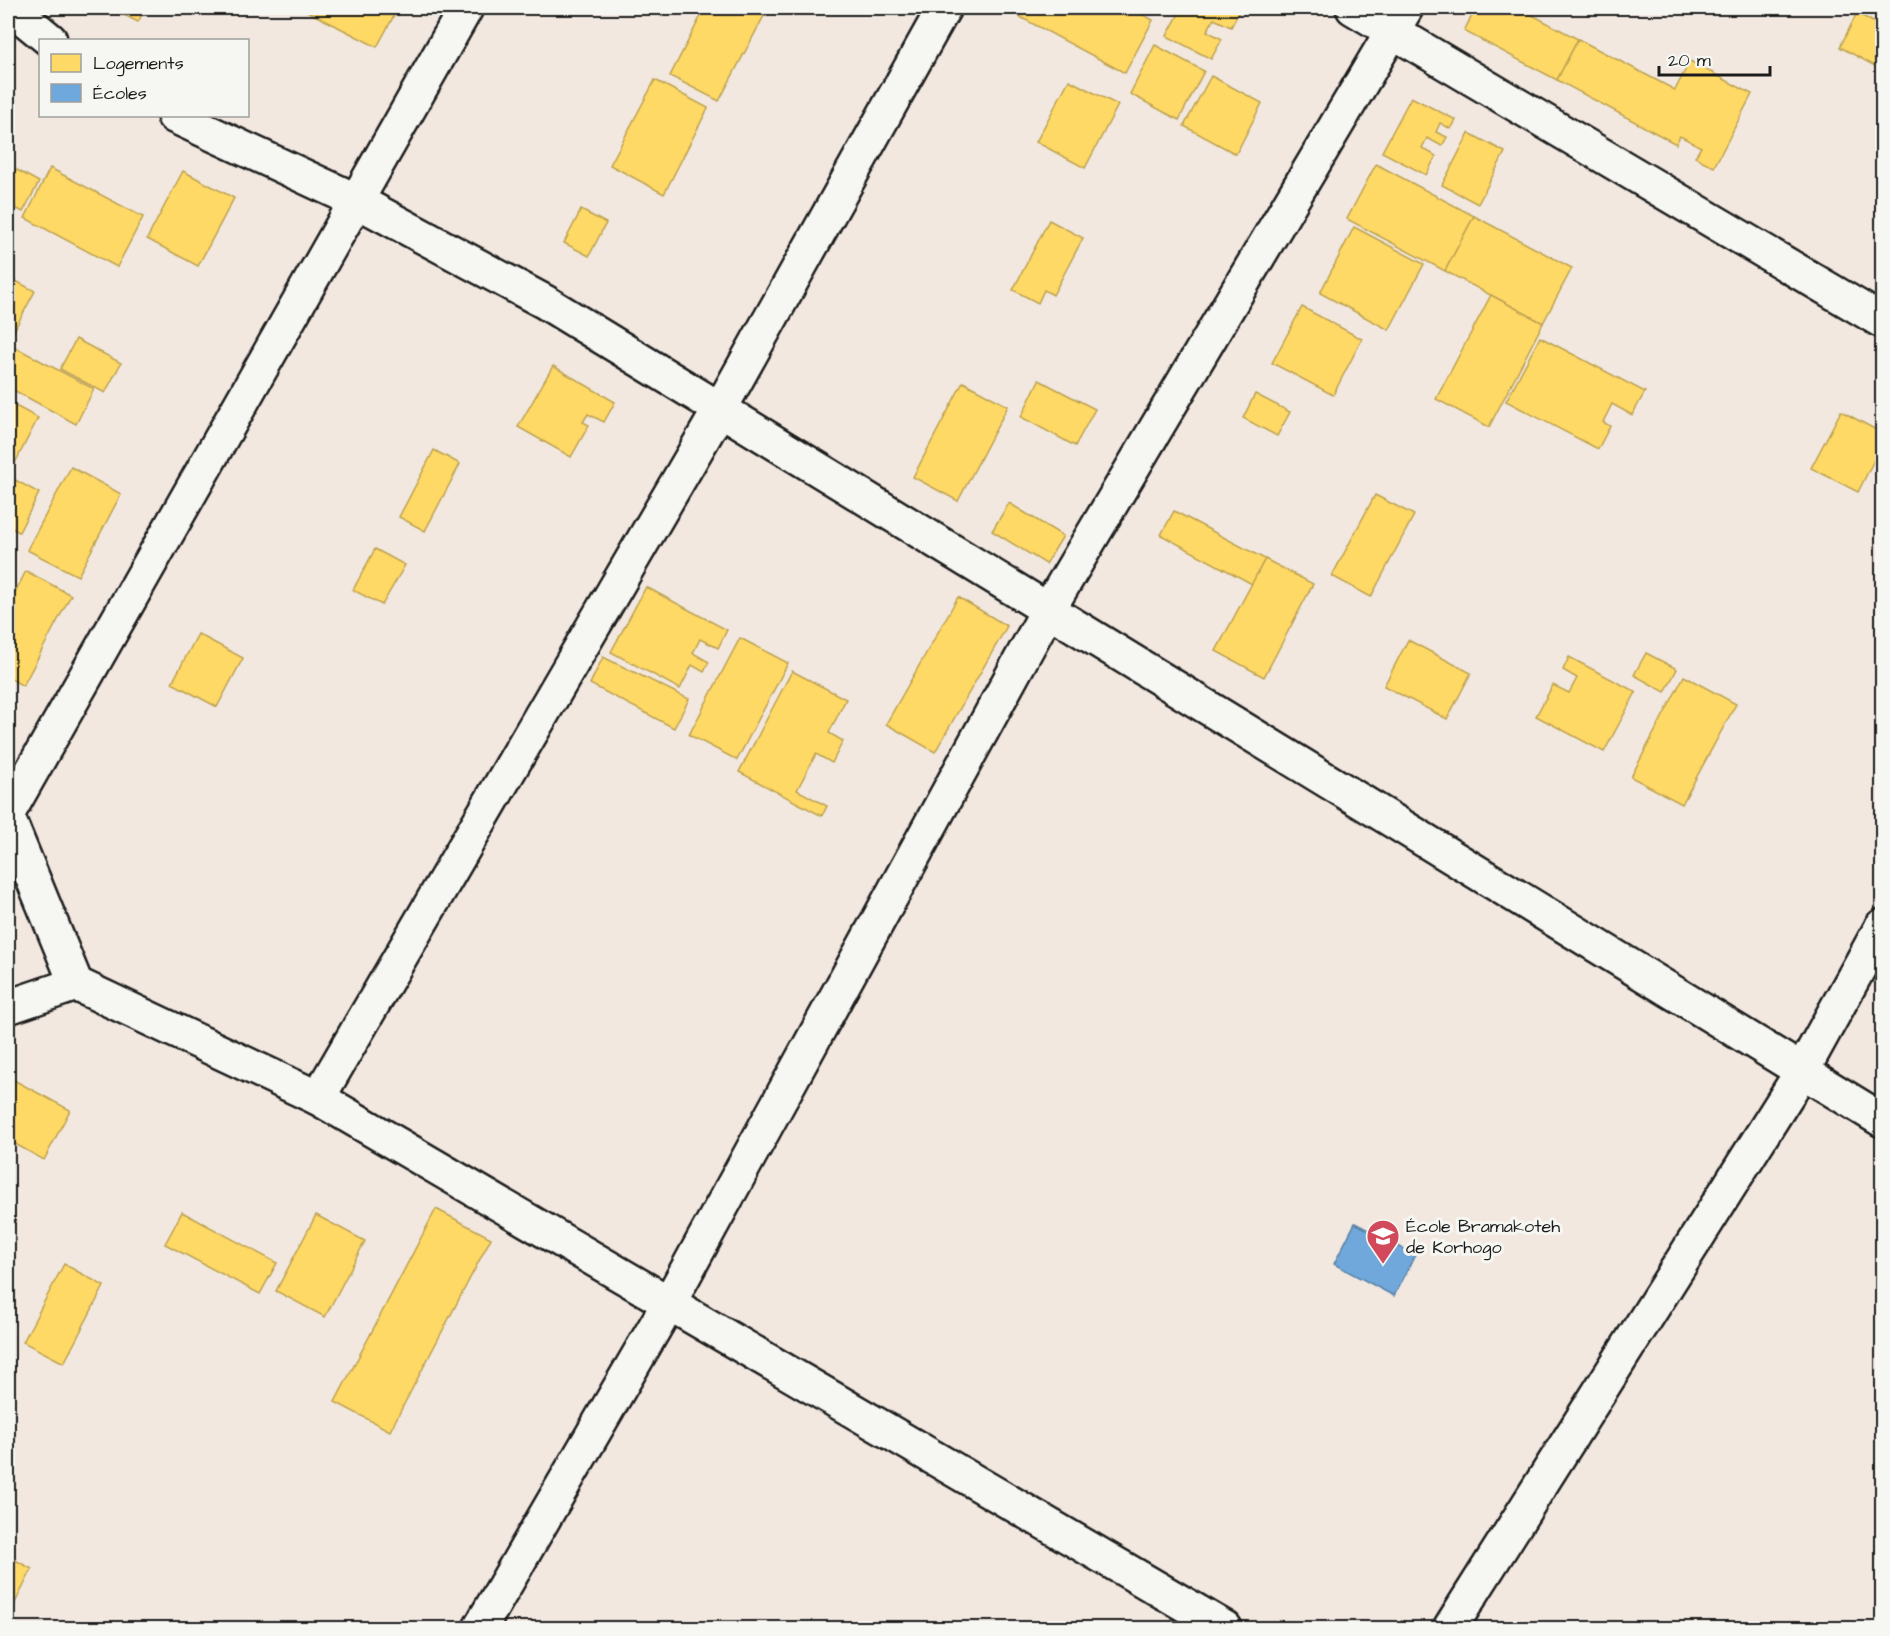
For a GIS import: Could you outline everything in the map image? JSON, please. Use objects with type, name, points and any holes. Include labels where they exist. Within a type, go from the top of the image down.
[{"type":"street","points":[[11,8],[49,39]]},
{"type":"street","points":[[8,813],[466,8]]},
{"type":"street","points":[[318,1098],[720,409],[944,8]]},
{"type":"street","points":[[1353,8],[1399,19],[1882,321]]},
{"type":"street","points":[[480,1629],[669,1303],[1048,610],[1399,19]]},
{"type":"street","points":[[176,117],[357,201],[545,302],[1801,1073],[1882,1120]]},
{"type":"street","points":[[8,818],[76,984],[318,1098],[1225,1629]]},
{"type":"street","points":[[1450,1629],[1801,1073],[1882,926]]},
{"type":"street","points":[[8,1007],[76,984]]},
{"type":"building: Logements","points":[[120,8],[145,9],[138,22],[118,12]]},
{"type":"building: Logements","points":[[301,8],[398,8],[377,47]]},
{"type":"building: Logements","points":[[705,8],[758,8],[766,12],[719,101],[670,76]]},
{"type":"building: Logements","points":[[1025,8],[1130,8],[1153,20],[1125,73],[1020,17]]},
{"type":"building: Logements","points":[[1182,8],[1241,8],[1231,27],[1214,19],[1207,31],[1222,39],[1211,59],[1167,36]]},
{"type":"building: Logements","points":[[1476,8],[1519,8],[1578,39],[1557,80],[1464,31]]},
{"type":"building: Logements","points":[[1857,13],[1882,27],[1882,70],[1840,47]]},
{"type":"building: Logements","points":[[1578,39],[1675,90],[1690,61],[1752,94],[1714,167],[1695,157],[1701,147],[1680,136],[1676,144],[1557,80]]},
{"type":"building: Logements","points":[[1155,45],[1204,71],[1179,120],[1130,94]]},
{"type":"building: Logements","points":[[1211,76],[1262,103],[1236,154],[1184,126]]},
{"type":"building: Logements","points":[[655,80],[708,108],[664,194],[610,165]]},
{"type":"building: Logements","points":[[1069,80],[1118,105],[1085,168],[1036,142]]},
{"type":"building: Logements","points":[[1411,97],[1456,120],[1451,129],[1440,123],[1436,132],[1447,137],[1442,146],[1427,138],[1422,148],[1436,156],[1426,175],[1382,152]]},
{"type":"building: Logements","points":[[1469,133],[1505,152],[1478,204],[1442,185]]},
{"type":"building: Logements","points":[[1376,164],[1474,216],[1445,271],[1347,219]]},
{"type":"building: Logements","points":[[8,165],[39,182],[23,212],[8,204]]},
{"type":"building: Logements","points":[[50,168],[143,217],[117,267],[25,218]]},
{"type":"building: Logements","points":[[183,171],[234,198],[198,266],[147,239]]},
{"type":"building: Logements","points":[[581,210],[606,223],[589,256],[564,243]]},
{"type":"building: Logements","points":[[1474,216],[1572,268],[1543,323],[1445,271]]},
{"type":"building: Logements","points":[[1049,220],[1083,238],[1053,295],[1044,290],[1038,303],[1013,290]]},
{"type":"building: Logements","points":[[1354,227],[1424,264],[1389,330],[1320,293]]},
{"type":"building: Logements","points":[[8,277],[35,291],[10,338],[8,337]]},
{"type":"building: Logements","points":[[1491,295],[1543,323],[1489,427],[1436,399]]},
{"type":"building: Logements","points":[[1302,307],[1362,339],[1333,395],[1272,363]]},
{"type":"building: Logements","points":[[1540,337],[1645,392],[1632,415],[1612,404],[1603,422],[1610,426],[1598,449],[1506,401]]},
{"type":"building: Logements","points":[[76,339],[121,363],[105,393],[60,369]]},
{"type":"building: Logements","points":[[9,344],[94,389],[76,424],[8,387]]},
{"type":"building: Logements","points":[[553,366],[615,402],[604,422],[588,414],[583,422],[589,425],[571,457],[518,427]]},
{"type":"building: Logements","points":[[1039,380],[1095,409],[1075,446],[1021,417]]},
{"type":"building: Logements","points":[[963,382],[1008,406],[958,501],[913,477]]},
{"type":"building: Logements","points":[[1255,394],[1290,412],[1277,436],[1243,418]]},
{"type":"building: Logements","points":[[8,402],[38,418],[14,465],[8,462]]},
{"type":"building: Logements","points":[[1841,411],[1882,433],[1882,444],[1858,492],[1811,468]]},
{"type":"building: Logements","points":[[434,450],[460,464],[425,531],[399,517]]},
{"type":"building: Logements","points":[[71,467],[121,494],[78,576],[27,550]]},
{"type":"building: Logements","points":[[8,476],[39,493],[19,532],[8,526]]},
{"type":"building: Logements","points":[[1375,495],[1414,515],[1371,597],[1332,576]]},
{"type":"building: Logements","points":[[1009,503],[1063,536],[1046,564],[992,531]]},
{"type":"building: Logements","points":[[1174,511],[1265,559],[1252,584],[1161,535]]},
{"type":"building: Logements","points":[[375,549],[405,565],[382,605],[353,590]]},
{"type":"building: Logements","points":[[1265,559],[1313,584],[1264,677],[1216,651]]},
{"type":"building: Logements","points":[[26,571],[71,595],[23,686],[8,677],[8,606]]},
{"type":"building: Logements","points":[[646,587],[727,630],[718,648],[700,639],[693,653],[709,662],[704,672],[692,665],[680,689],[611,652]]},
{"type":"building: Logements","points":[[958,597],[1007,626],[935,752],[886,724]]},
{"type":"building: Logements","points":[[198,634],[243,658],[217,707],[172,683]]},
{"type":"building: Logements","points":[[740,638],[788,663],[737,760],[689,735]]},
{"type":"building: Logements","points":[[1408,640],[1471,673],[1447,719],[1384,686]]},
{"type":"building: Logements","points":[[1646,653],[1677,669],[1665,692],[1634,675]]},
{"type":"building: Logements","points":[[603,657],[689,699],[674,728],[590,684]]},
{"type":"building: Logements","points":[[1569,657],[1636,692],[1604,752],[1536,716],[1553,685],[1569,693],[1577,678],[1563,670]]},
{"type":"building: Logements","points":[[792,671],[846,699],[829,733],[843,741],[832,763],[816,754],[797,790],[827,806],[822,816],[739,772]]},
{"type":"building: Logements","points":[[1684,676],[1736,704],[1682,804],[1631,777]]},
{"type":"building: Logements","points":[[8,1077],[70,1110],[44,1160],[8,1140]]},
{"type":"building: Logements","points":[[436,1209],[491,1238],[390,1431],[335,1402]]},
{"type":"building: Logements","points":[[182,1212],[277,1263],[260,1294],[165,1244]]},
{"type":"building: Logements","points":[[316,1215],[365,1241],[325,1317],[276,1291]]},
{"type":"building: Logements","points":[[64,1264],[104,1286],[64,1363],[23,1342]]},
{"type":"building: Logements","points":[[8,1556],[32,1569],[8,1617]]},
{"type":"building: Écoles","points":[[1355,1223],[1415,1255],[1394,1296],[1334,1264]]},
{"type":"place","name":"École Bramakoteh de Korhogo","points":[[1383,1265]]}]
